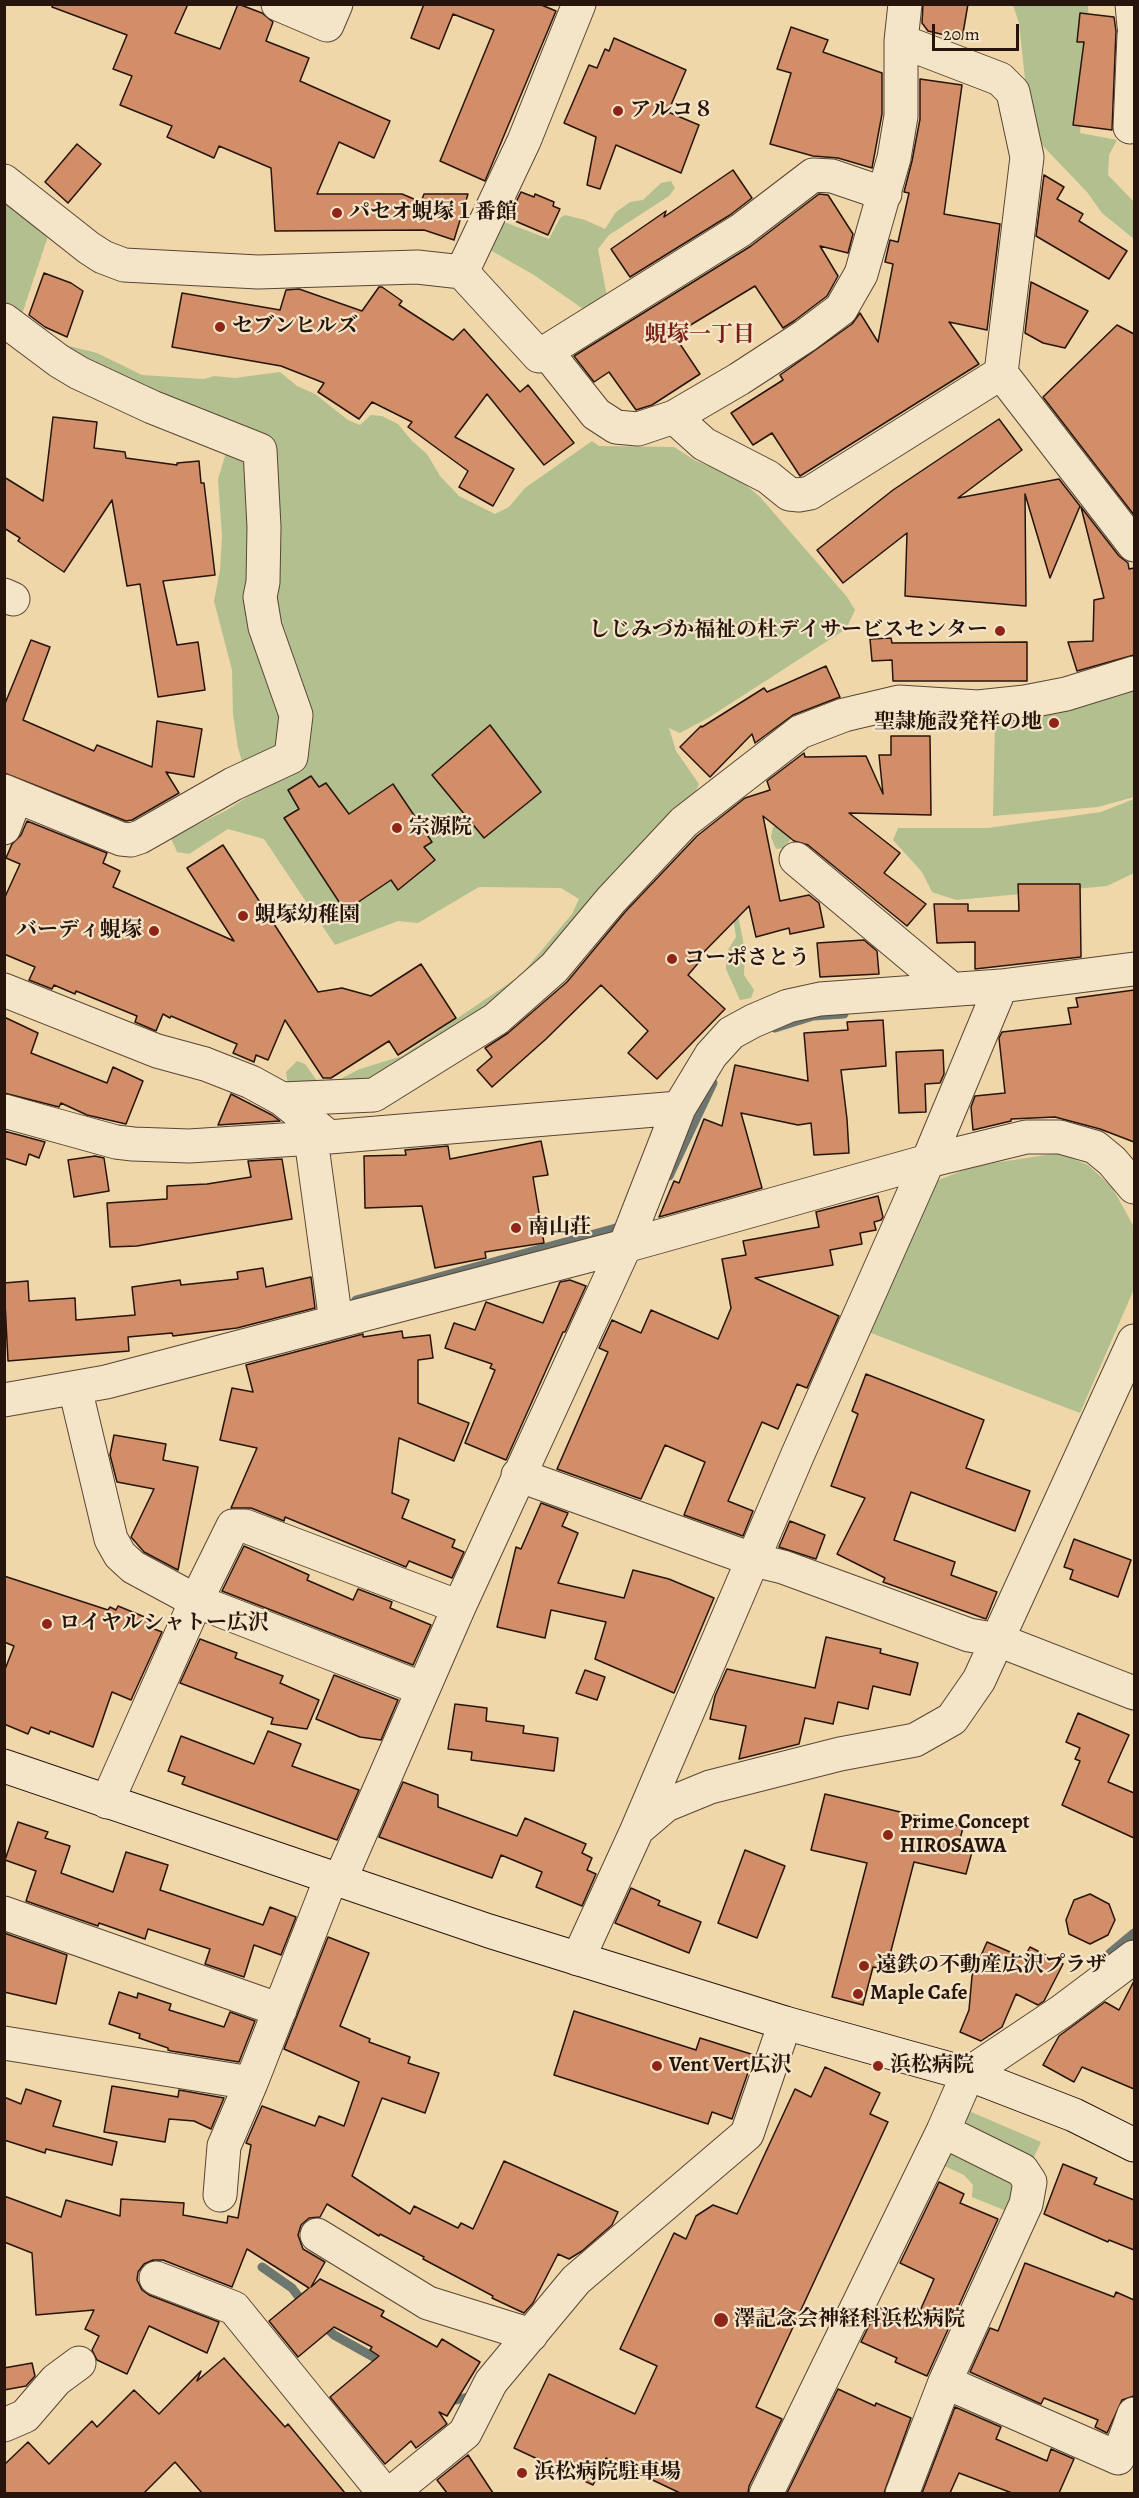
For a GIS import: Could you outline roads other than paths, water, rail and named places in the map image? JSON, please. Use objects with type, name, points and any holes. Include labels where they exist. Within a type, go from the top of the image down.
[{"type":"street","points":[[278,4],[327,25],[336,4]]},
{"type":"street","points":[[462,272],[524,141],[579,4]]},
{"type":"street","points":[[546,351],[596,414],[616,428],[638,429],[674,417],[739,379],[841,309],[861,274],[885,194],[901,116],[901,41],[905,4]]},
{"type":"street","points":[[1132,4],[1134,26]]},
{"type":"street","points":[[1130,128],[1134,35]]},
{"type":"street","points":[[901,41],[1000,79],[1013,92],[1027,157],[1001,373],[1134,545]]},
{"type":"street","points":[[4,181],[89,248],[124,266],[258,272],[417,267],[462,272],[538,356],[741,230],[813,175],[832,176],[885,194]]},
{"type":"street","points":[[4,320],[79,373],[162,412],[260,450],[264,527],[263,582],[260,597],[265,627],[296,715],[291,757],[233,784],[131,840],[121,839],[10,794],[4,828]]},
{"type":"street","points":[[674,417],[704,444],[768,477],[789,494],[799,495],[810,493],[1001,373]]},
{"type":"street","points":[[282,1099],[374,1095],[496,1019],[554,968],[610,900],[684,822],[800,732],[844,715],[899,702],[978,706],[1025,702],[1066,694],[1134,674]]},
{"type":"street","points":[[796,859],[950,988]]},
{"type":"street","points":[[219,2195],[224,2146],[336,1879],[630,1232],[679,1108],[711,1055],[730,1034],[753,1020],[788,1006],[820,999],[950,988],[997,997],[1134,969]]},
{"type":"street","points":[[4,990],[157,1051],[205,1064],[251,1082],[282,1099],[320,1138],[336,1322]]},
{"type":"street","points":[[578,1959],[637,1830],[997,997]]},
{"type":"street","points":[[4,1111],[116,1143],[189,1146],[320,1138],[679,1108]]},
{"type":"street","points":[[4,1400],[75,1389],[336,1322],[630,1232],[1026,1137],[1060,1137],[1095,1147],[1112,1161],[1134,1187]]},
{"type":"street","points":[[637,1830],[666,1805],[710,1787],[840,1754],[915,1740],[952,1719],[979,1680],[1134,1341]]},
{"type":"street","points":[[75,1389],[111,1539],[133,1568],[195,1601],[423,1689]]},
{"type":"street","points":[[518,1475],[754,1560],[783,1567],[969,1635],[998,1640],[1134,1693]]},
{"type":"street","points":[[107,1802],[195,1601],[230,1529],[239,1524],[459,1607]]},
{"type":"street","points":[[4,1766],[578,1959],[784,2024],[968,2074],[1074,2115],[1134,2145]]},
{"type":"street","points":[[4,1913],[280,2010]]},
{"type":"street","points":[[766,2493],[943,2131],[968,2074],[1062,2011],[1134,1957]]},
{"type":"street","points":[[390,2493],[465,2433],[519,2331],[747,2134],[784,2024]]},
{"type":"street","points":[[4,2043],[251,2083]]},
{"type":"street","points":[[902,2493],[945,2382],[1026,2204],[1030,2182],[1022,2170],[943,2131]]},
{"type":"street","points":[[317,2235],[428,2303],[519,2331]]},
{"type":"street","points":[[156,2278],[234,2308],[385,2493]]},
{"type":"street","points":[[4,2425],[26,2416],[56,2380],[80,2363]]},
{"type":"street","points":[[945,2382],[1118,2458],[1134,2414]]},
{"type":"waterway","points":[[775,1028],[813,1016],[844,1014]]},
{"type":"waterway","points":[[669,1176],[713,1083]]},
{"type":"waterway","points":[[356,1300],[623,1226]]},
{"type":"waterway","points":[[1110,1953],[1134,1933]]},
{"type":"waterway","points":[[262,2267],[292,2288],[305,2305]]},
{"type":"waterway","points":[[322,2324],[334,2335],[386,2364]]},
{"type":"waterway","points":[[446,2396],[456,2400],[472,2396],[474,2392]]},
{"type":"place","name":"アルコ８","points":[[618,111]]},
{"type":"place","name":"パセオ蜆塚１番館","points":[[337,213]]},
{"type":"place","name":"セブンヒルズ","points":[[220,327]]},
{"type":"place","name":"しじみづか福祉の杜デイサービスセンター","points":[[1000,631]]},
{"type":"place","name":"聖隷施設発祥の地","points":[[1054,723]]},
{"type":"place","name":"宗源院","points":[[397,828]]},
{"type":"place","name":"蜆塚幼稚園","points":[[243,916]]},
{"type":"place","name":"バーディ蜆塚","points":[[154,931]]},
{"type":"place","name":"コーポさとう","points":[[672,959]]},
{"type":"place","name":"南山荘","points":[[516,1228]]},
{"type":"place","name":"ロイヤルシャトー広沢","points":[[47,1624]]},
{"type":"place","name":"Prime Concept HIROSAWA","points":[[888,1835]]},
{"type":"place","name":"遠鉄の不動産広沢プラザ","points":[[864,1966]]},
{"type":"place","name":"Maple Cafe","points":[[858,1994]]},
{"type":"place","name":"Vent Vert広沢","points":[[657,2066]]},
{"type":"place","name":"浜松病院","points":[[878,2066]]},
{"type":"place","name":"澤記念会神経科浜松病院","points":[[721,2320]]},
{"type":"place","name":"浜松病院駐車場","points":[[522,2473]]},
{"type":"district","name":"蜆塚一丁目","points":[[700,336]]}]
